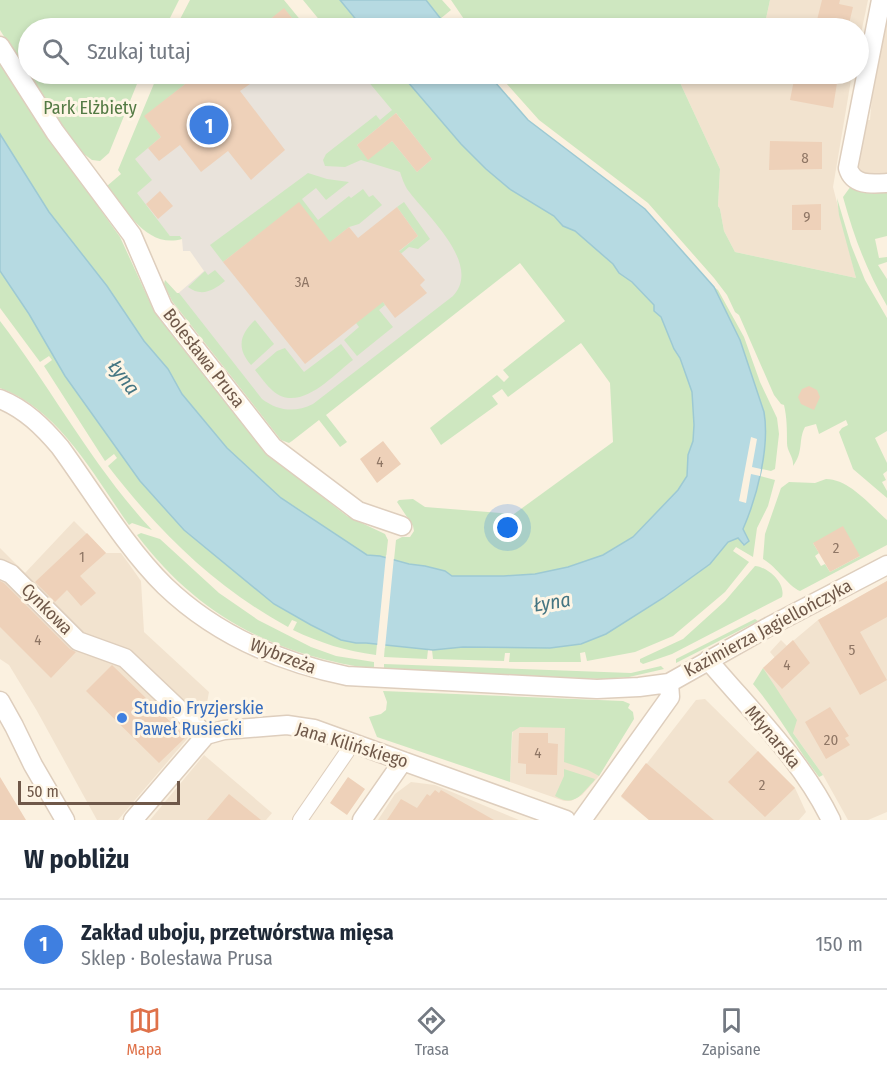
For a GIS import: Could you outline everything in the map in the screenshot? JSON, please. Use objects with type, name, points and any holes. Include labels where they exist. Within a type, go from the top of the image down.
[{"type":"street","points":[[869,61],[881,0]]},
{"type":"street","name":"Bolesława Prusa","points":[[0,46],[18,74]]},
{"type":"street","name":"Bolesława Prusa","points":[[24,84],[55,132],[132,235],[163,307],[273,447],[358,511],[402,526]]},
{"type":"street","points":[[864,84],[848,168],[852,177],[861,182],[887,183]]},
{"type":"street","name":"Wybrzeża","points":[[0,399],[22,410],[60,447],[124,536],[165,585],[190,608],[214,625],[263,651],[312,669],[378,679],[597,689],[639,687],[669,682]]},
{"type":"street","name":"Kazimierza Jagiellończyka","points":[[582,820],[670,697],[669,682],[887,565]]},
{"type":"street","name":"Cynkowa","points":[[0,569],[11,574],[78,641],[125,658],[206,735]]},
{"type":"street","name":"Młynarska","points":[[708,660],[805,775],[831,820]]},
{"type":"street","points":[[0,701],[65,820]]},
{"type":"street","name":"Jana Kilińskiego","points":[[206,735],[224,730],[302,726],[566,820]]},
{"type":"street","points":[[133,820],[206,735]]},
{"type":"street","points":[[300,820],[347,752]]},
{"type":"street","points":[[362,820],[403,761]]},
{"type":"shaded area","points":[[770,0],[868,0],[864,18],[766,18]]},
{"type":"shaded area","points":[[887,19],[887,176],[867,175],[860,171],[858,165],[867,120],[870,120],[873,83]]},
{"type":"shaded area","points":[[158,84],[371,84],[515,256],[283,436],[174,297],[204,271],[190,251],[183,251],[180,236],[170,236],[127,184],[130,148]]},
{"type":"shaded area","points":[[681,84],[850,84],[833,187],[856,278],[735,252],[724,231],[718,206],[720,169]]},
{"type":"shaded area","points":[[74,521],[106,553],[121,553],[141,581],[144,632],[209,692],[204,719],[118,820],[97,820],[37,711],[9,665],[0,659],[0,548],[25,573]]},
{"type":"shaded area","points":[[887,581],[887,812],[868,820],[848,820],[823,775],[793,733],[763,668],[775,658],[770,652],[781,640],[787,646],[818,620]]},
{"type":"shaded area","points":[[705,699],[795,788],[806,812],[799,820],[649,820],[621,797],[696,700]]},
{"type":"shaded area","points":[[513,722],[571,726],[617,746],[599,776],[582,795],[571,801],[564,801],[510,782]]},
{"type":"shaded area","points":[[204,755],[272,813],[266,820],[150,820]]},
{"type":"shaded area","points":[[411,782],[435,785],[519,820],[378,820],[395,794]]},
{"type":"green space","name":"Park Elżbiety","points":[[0,0],[179,0],[170,18],[18,18],[18,59],[0,30]]},
{"type":"green space","points":[[190,0],[284,0],[299,18],[292,18],[284,9],[272,18],[181,18]]},
{"type":"green space","points":[[303,0],[347,0],[360,18],[318,18]]},
{"type":"green space","points":[[398,0],[442,0],[451,10],[441,18],[430,18]]},
{"type":"green space","points":[[451,0],[770,0],[766,18],[463,18]]},
{"type":"green space","points":[[0,60],[47,135],[120,237],[154,311],[266,453],[347,516],[385,534],[388,540],[386,558],[394,560],[396,540],[410,537],[414,531],[397,502],[399,500],[413,499],[425,507],[514,514],[613,442],[610,383],[581,343],[508,397],[502,389],[492,396],[498,404],[441,445],[430,428],[497,375],[504,382],[509,377],[503,370],[565,321],[520,263],[326,415],[347,442],[340,447],[319,420],[289,443],[281,440],[172,301],[164,284],[165,280],[179,293],[262,399],[274,406],[293,410],[313,404],[453,296],[460,283],[461,269],[456,255],[437,225],[407,189],[400,172],[361,160],[345,167],[325,166],[323,160],[326,154],[376,115],[380,120],[392,110],[370,84],[420,84],[593,232],[687,342],[703,470],[618,566],[470,590],[445,571],[433,570],[427,579],[285,533],[51,224],[0,134]],"holes":[[[396,113],[432,159],[417,172],[392,141],[368,159],[357,145]]]},
{"type":"green space","name":"Park Elżbiety","points":[[34,84],[137,84],[109,153],[100,161],[92,160],[80,151],[61,128]]},
{"type":"green space","points":[[154,84],[185,84],[145,116],[161,137],[135,159],[152,180],[137,193],[170,236],[180,236],[182,239],[170,241],[158,238],[138,225],[107,186],[121,174],[118,170]]},
{"type":"green space","points":[[507,84],[681,84],[720,169],[718,206],[724,231],[735,252],[856,278],[839,215],[837,198],[851,245],[865,280],[887,318],[887,431],[875,438],[887,463],[887,471],[883,474],[886,480],[882,482],[887,491],[887,498],[853,469],[839,432],[848,425],[846,420],[819,434],[816,424],[805,427],[799,455],[793,466],[787,446],[784,405],[774,395],[739,315],[735,312],[727,295],[648,203],[539,120]]},
{"type":"green space","points":[[308,173],[349,182],[326,200],[316,188],[302,199],[318,220],[349,196],[351,198],[363,189],[369,197],[373,195],[382,205],[359,224],[349,227],[333,240],[327,263],[299,203],[223,262],[210,245]]},
{"type":"green space","points":[[851,186],[887,189],[887,236],[875,239],[879,258],[887,257],[887,262],[878,265],[887,279],[887,306],[867,266],[847,212],[843,197]]},
{"type":"green space","points":[[404,202],[430,239],[418,249],[409,247],[378,273],[393,291],[418,272],[419,274],[383,302],[385,305],[379,310],[393,327],[357,356],[344,340],[359,327],[356,323],[364,280],[418,236],[397,207]]},
{"type":"green space","points":[[0,235],[343,624],[733,531],[743,545],[749,541],[743,529],[760,476],[775,480],[768,506],[757,528],[753,557],[736,547],[733,551],[749,562],[725,592],[673,636],[635,652],[587,661],[585,652],[580,653],[581,662],[509,662],[510,653],[505,653],[504,661],[433,659],[432,650],[428,650],[427,659],[384,657],[385,645],[377,644],[376,655],[344,649],[303,635],[293,630],[297,622],[292,620],[288,627],[237,595],[213,576],[147,513],[108,466],[117,458],[114,454],[105,461],[44,366],[52,360],[49,356],[40,362],[0,308]]},
{"type":"green space","points":[[215,270],[225,281],[216,288],[207,292],[198,292],[188,287],[205,271],[208,275]]},
{"type":"green space","points":[[714,287],[718,290],[744,337],[760,382],[777,418],[779,434],[775,469],[771,471],[752,467],[740,341]]},
{"type":"green space","points":[[255,320],[274,344],[251,365],[243,353],[242,341],[246,331]]},
{"type":"green space","points":[[0,321],[92,454],[152,530],[132,523],[129,525],[74,446],[58,428],[40,411],[0,388]]},
{"type":"green space","points":[[341,344],[353,360],[316,390],[305,395],[294,398],[283,397],[270,389],[255,370],[277,351],[285,348],[304,372]]},
{"type":"green space","points":[[826,479],[835,480],[859,494],[887,520],[887,545],[800,591],[763,559],[765,534],[781,488],[789,482],[815,483]],"holes":[[[813,543],[860,556],[830,572],[825,564],[821,566],[815,556],[819,553]]]},
{"type":"green space","points":[[141,533],[160,539],[219,593],[258,620],[311,647],[336,656],[374,662],[374,669],[303,654],[241,627],[212,609],[186,588],[137,535]]},
{"type":"green space","points":[[755,566],[765,569],[779,581],[783,592],[782,597],[672,654],[643,664],[640,662],[640,659],[683,639],[725,601]]},
{"type":"green space","points":[[755,619],[758,621],[676,663],[676,659]]},
{"type":"green space","points":[[384,664],[631,673],[661,666],[664,669],[629,677],[602,679],[384,669]]},
{"type":"green space","points":[[763,668],[797,720],[793,733],[823,775],[819,777],[753,684]]},
{"type":"green space","points":[[383,691],[623,701],[630,704],[628,708],[633,712],[634,719],[599,776],[564,762],[565,728],[520,727],[512,732],[510,782],[377,737],[369,717],[386,710],[387,702]]},
{"type":"green space","points":[[564,769],[595,779],[577,798],[568,801],[555,796],[564,776]]},
{"type":"water","points":[[340,0],[426,0],[440,18],[355,18]]},
{"type":"water","name":"Łyna","points":[[410,84],[497,84],[528,120],[645,209],[714,287],[740,340],[764,412],[764,456],[753,502],[743,529],[749,541],[744,545],[738,538],[728,542],[710,564],[663,598],[606,634],[581,644],[550,648],[463,647],[433,650],[356,643],[341,640],[274,604],[184,530],[140,481],[65,376],[29,314],[0,271],[0,134],[49,212],[107,286],[144,341],[168,369],[182,394],[227,448],[281,498],[367,555],[425,566],[445,571],[452,576],[535,574],[568,567],[603,555],[633,537],[678,490],[687,476],[688,455],[693,441],[692,392],[680,358],[661,317],[654,311],[654,305],[632,282],[619,273],[613,264],[575,231],[563,226],[554,216],[511,190],[461,144]]},
{"type":"pier","points":[[751,437],[757,439],[752,467],[761,469],[760,476],[751,474],[746,503],[739,501]]},
{"type":"pier","points":[[386,555],[394,557],[385,648],[377,647]]},
{"type":"building","points":[[822,0],[840,0],[839,4],[853,7],[850,18],[818,18]]},
{"type":"building","points":[[284,8],[292,18],[272,18]]},
{"type":"building","points":[[185,84],[250,84],[240,91],[285,150],[251,180],[228,151],[201,172],[180,145],[159,161],[148,148],[161,137],[144,116]]},
{"type":"building","points":[[793,84],[837,84],[833,108],[790,100]]},
{"type":"building","points":[[396,113],[432,159],[417,172],[392,141],[368,160],[357,145]]},
{"type":"building","points":[[770,141],[822,142],[822,169],[769,170]]},
{"type":"building","points":[[160,191],[173,206],[158,219],[146,204]]},
{"type":"building","points":[[299,202],[330,242],[349,227],[358,238],[397,207],[418,236],[399,251],[425,280],[420,285],[427,293],[395,318],[383,302],[305,364],[223,262]]},
{"type":"building","points":[[821,204],[821,230],[792,230],[792,205]]},
{"type":"building","points":[[809,386],[817,390],[820,397],[814,410],[801,404],[798,397],[802,389]]},
{"type":"building","points":[[383,441],[401,464],[377,483],[360,459]]},
{"type":"building","points":[[843,526],[860,556],[830,572],[813,543]]},
{"type":"building","points":[[87,533],[106,553],[80,576],[96,593],[81,606],[67,590],[55,602],[35,582]]},
{"type":"building","points":[[0,581],[70,649],[76,652],[51,678],[0,627]]},
{"type":"building","points":[[887,581],[887,617],[860,632],[887,680],[860,695],[818,620]]},
{"type":"building","points":[[793,640],[810,663],[782,689],[763,668]]},
{"type":"building","points":[[112,665],[186,737],[159,763],[86,691]]},
{"type":"building","points":[[830,707],[849,736],[845,738],[850,745],[826,759],[805,722]]},
{"type":"building","points":[[519,733],[548,733],[548,743],[558,744],[557,775],[526,774],[526,764],[518,763]]},
{"type":"building","points":[[758,751],[795,788],[765,817],[728,782]]},
{"type":"building","points":[[646,763],[714,820],[649,820],[621,796]]},
{"type":"building","points":[[0,777],[26,820],[0,820]]},
{"type":"building","points":[[348,777],[365,789],[347,815],[330,803]]},
{"type":"building","points":[[435,790],[439,793],[441,790],[494,820],[387,820],[401,799],[417,808],[427,794],[430,796]]},
{"type":"building","points":[[229,794],[261,820],[207,820]]},
{"type":"place","name":"Zakład uboju, przetwórstwa mięsa","points":[[209,125]]},
{"type":"place","name":"Studio Fryzjerskie Paweł Rusiecki","points":[[122,718]]}]
